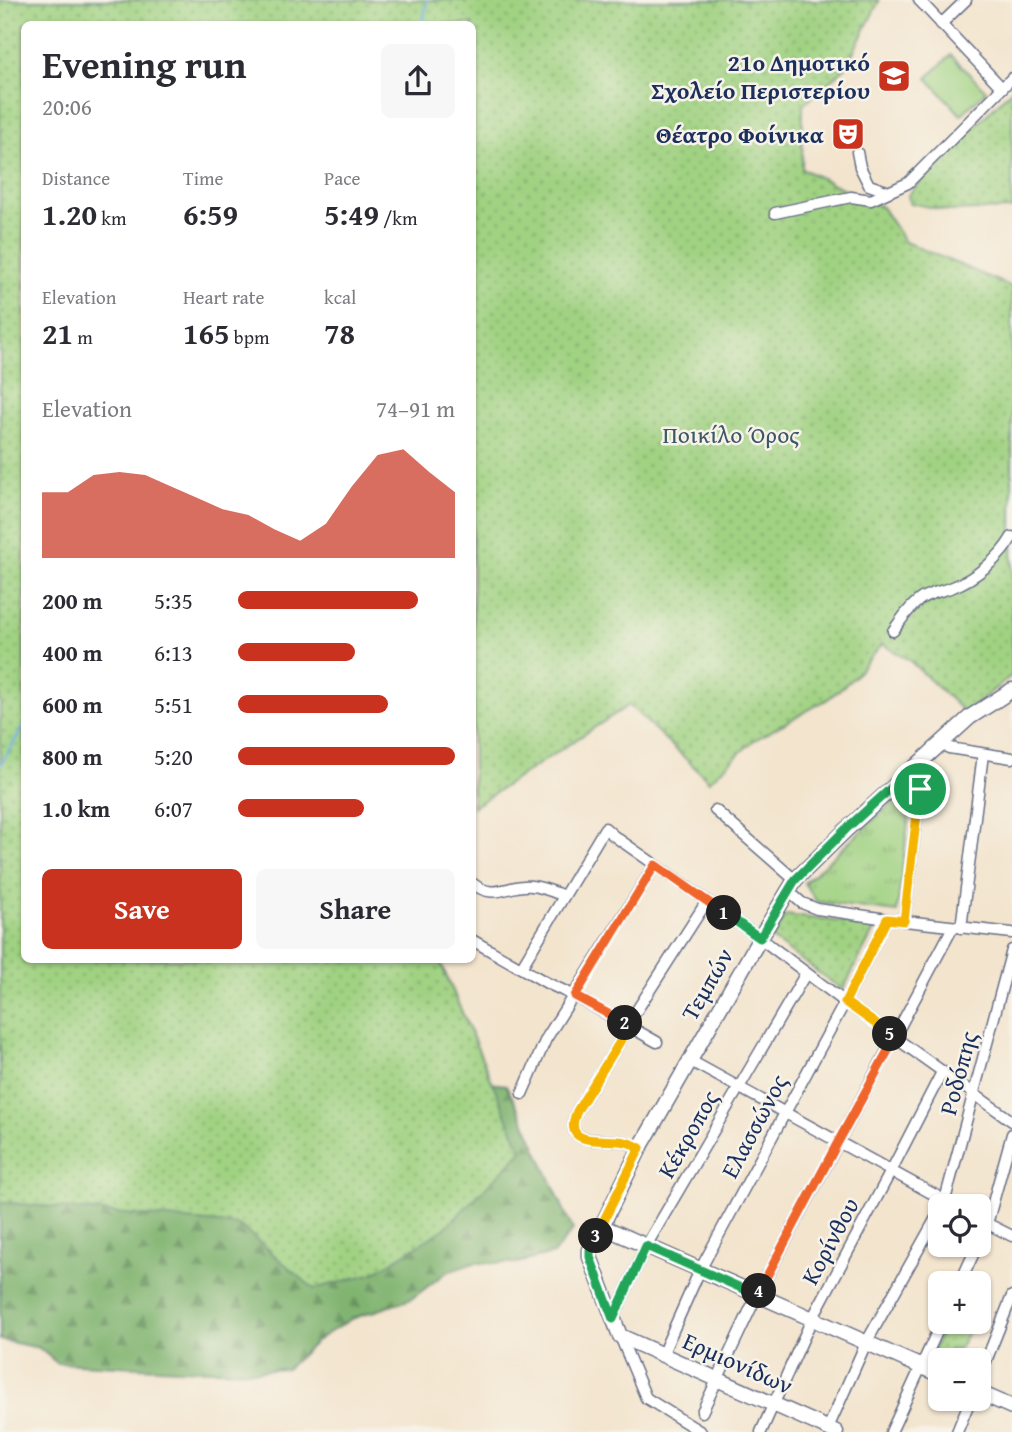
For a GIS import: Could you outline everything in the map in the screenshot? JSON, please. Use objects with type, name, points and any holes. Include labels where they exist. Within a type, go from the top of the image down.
[{"type":"street","points":[[919,0],[1002,88]]},
{"type":"street","points":[[942,24],[966,0]]},
{"type":"street","points":[[851,197],[871,200],[908,183],[1012,78]]},
{"type":"street","points":[[857,152],[860,167],[869,185],[886,191]]},
{"type":"street","points":[[775,214],[851,197],[869,185]]},
{"type":"street","points":[[892,631],[920,600],[974,576],[994,559],[1012,537]]},
{"type":"street","name":"Τεμπών","points":[[620,1336],[590,1257],[590,1250],[640,1148],[791,885],[837,838],[970,717],[1012,690]]},
{"type":"street","points":[[941,744],[949,748],[1012,758]]},
{"type":"street","points":[[702,1412],[757,1295],[957,928],[983,754]]},
{"type":"street","points":[[904,921],[920,789],[919,779],[912,769]]},
{"type":"street","points":[[715,810],[791,885],[802,903],[817,909],[887,919],[1012,933]]},
{"type":"street","points":[[521,968],[606,828],[1012,1121]]},
{"type":"street","points":[[522,1094],[546,1039],[655,865]]},
{"type":"street","points":[[476,886],[491,892],[533,886],[564,896]]},
{"type":"street","points":[[640,1148],[621,1141],[592,1141],[580,1137],[572,1123],[628,1024],[707,901]]},
{"type":"street","name":"Ελασσώνος","points":[[662,1355],[701,1270],[887,919]]},
{"type":"street","points":[[476,942],[657,1042]]},
{"type":"street","name":"Ροδόπης","points":[[949,1194],[1012,950]]},
{"type":"street","name":"Κέκροπος","points":[[613,1319],[646,1246],[806,973]]},
{"type":"street","points":[[689,1060],[891,1171],[928,1195]]},
{"type":"street","name":"Κορίνθου","points":[[761,1432],[811,1319],[942,1072]]},
{"type":"street","points":[[991,1197],[1012,1134]]},
{"type":"street","points":[[991,1225],[1012,1236]]},
{"type":"street","points":[[601,1226],[928,1370]]},
{"type":"street","name":"Ροδόπης","points":[[832,1430],[866,1343],[928,1237]]},
{"type":"street","points":[[991,1348],[1012,1296]]},
{"type":"street","points":[[891,1432],[936,1334]]},
{"type":"street","points":[[620,1336],[646,1398],[701,1432]]},
{"type":"street","name":"Ερμιονίδων","points":[[620,1336],[832,1430]]},
{"type":"street","points":[[991,1398],[1012,1407]]},
{"type":"street","points":[[957,1432],[966,1411]]},
{"type":"green space","name":"Ποικίλο Όρος","points":[[0,0],[878,0],[846,67],[803,105],[802,169],[882,207],[905,242],[1012,287],[1012,675],[965,713],[909,660],[882,644],[853,678],[828,699],[753,741],[709,781],[629,705],[476,805],[476,21],[21,21],[21,963],[441,963],[522,1151],[444,1229],[374,1273],[314,1289],[239,1225],[0,1202]]},
{"type":"green space","points":[[951,55],[986,91],[961,115],[927,78]]},
{"type":"green space","points":[[1012,89],[1012,209],[948,211],[910,203],[908,195]]},
{"type":"green space","points":[[0,781],[21,937],[21,963],[38,963],[461,1080],[506,1085],[573,1230],[553,1254],[517,1263],[474,1263],[447,1272],[411,1299],[351,1319],[319,1339],[286,1369],[251,1371],[57,1363],[39,1348],[0,1340]]},
{"type":"green space","points":[[902,794],[911,799],[897,912],[817,902],[804,883]]},
{"type":"green space","points":[[786,915],[876,926],[843,990],[772,939]]},
{"type":"green space","points":[[940,1334],[967,1334],[959,1348],[934,1348]]},
{"type":"waterway","points":[[424,21],[427,0]]},
{"type":"waterway","points":[[0,765],[21,731]]},
{"type":"place","name":"21ο Δημοτικό Σχολείο Περιστερίου","points":[[894,76]]},
{"type":"place","name":"Θέατρο Φοίνικα","points":[[848,134]]},
{"type":"route","points":[[912,769],[919,779],[920,789],[904,921],[887,919],[845,1002],[895,1038],[757,1295],[646,1246],[613,1319],[590,1257],[590,1250],[640,1148],[621,1141],[592,1141],[580,1137],[572,1123],[628,1024],[575,996],[655,865],[760,938],[787,890],[810,863],[912,769]]}]
